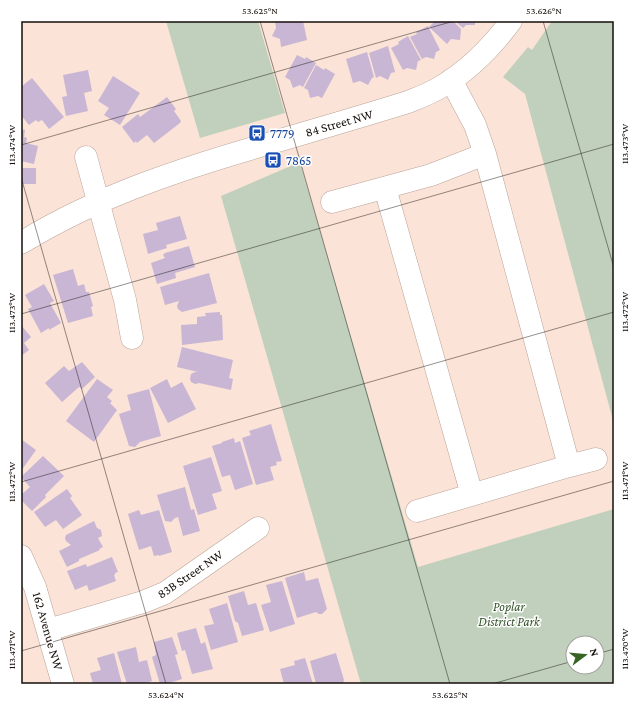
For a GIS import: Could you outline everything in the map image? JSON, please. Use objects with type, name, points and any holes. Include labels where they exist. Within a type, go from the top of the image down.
[{"type":"street","name":"84 Street NW","points":[[21,243],[55,223],[99,202],[179,170],[408,102],[437,89],[476,61],[498,39],[511,21]]},
{"type":"street","points":[[451,80],[475,125],[485,154],[569,466]]},
{"type":"street","points":[[332,202],[431,175],[485,154]]},
{"type":"street","points":[[86,157],[125,300],[132,338]]},
{"type":"street","points":[[385,188],[472,495]]},
{"type":"street","points":[[417,511],[596,459]]},
{"type":"street","name":"83B Street NW","points":[[48,630],[143,602],[165,593],[258,528]]},
{"type":"street","name":"162 Avenue NW","points":[[21,556],[35,588],[63,684]]},
{"type":"green space","points":[[166,21],[258,21],[285,113],[200,138]]},
{"type":"green space","points":[[552,21],[614,21],[614,424],[525,94],[503,77],[528,47],[532,50]]},
{"type":"green space","name":"Poplar District Park","points":[[300,162],[418,567],[614,509],[614,684],[361,684],[221,196]]},
{"type":"building","points":[[275,21],[303,21],[307,40],[281,47],[280,39],[272,36],[276,28]]},
{"type":"building","points":[[435,21],[453,21],[461,29],[460,40],[451,39],[447,44],[429,27]]},
{"type":"building","points":[[455,21],[475,21],[475,25],[466,25],[463,28]]},
{"type":"building","points":[[428,26],[440,50],[436,52],[434,59],[426,57],[422,59],[410,37]]},
{"type":"building","points":[[408,36],[421,60],[418,61],[416,70],[407,68],[403,70],[391,48],[399,44],[398,42]]},
{"type":"building","points":[[388,46],[395,72],[391,73],[388,80],[380,76],[376,78],[369,53]]},
{"type":"building","points":[[367,52],[374,77],[368,85],[360,81],[353,83],[346,59]]},
{"type":"building","points":[[297,55],[305,59],[306,57],[316,63],[303,87],[300,85],[293,88],[290,80],[285,77]]},
{"type":"building","points":[[316,65],[335,74],[322,98],[318,96],[310,98],[308,90],[304,88]]},
{"type":"building","points":[[88,70],[92,91],[84,93],[88,111],[66,116],[62,97],[67,96],[63,75]]},
{"type":"building","points":[[113,76],[140,93],[120,125],[104,115],[109,108],[98,101]]},
{"type":"building","points":[[32,78],[64,117],[49,129],[42,120],[38,122],[36,120],[29,125],[21,115],[21,87]]},
{"type":"building","points":[[167,97],[176,109],[174,111],[181,121],[180,123],[154,143],[147,135],[137,143],[136,141],[134,143],[122,127],[138,114],[140,117]]},
{"type":"building","points":[[21,129],[25,130],[24,137],[27,138],[26,143],[38,146],[34,164],[21,161]]},
{"type":"building","points":[[21,168],[36,168],[36,184],[21,184]]},
{"type":"building","points":[[180,216],[187,239],[166,245],[167,248],[148,254],[143,234],[158,230],[156,223]]},
{"type":"building","points":[[189,246],[195,267],[175,273],[176,278],[157,284],[151,263],[165,258],[163,255],[165,253]]},
{"type":"building","points":[[73,269],[78,286],[84,284],[86,292],[89,292],[93,306],[91,307],[93,316],[68,323],[53,275]]},
{"type":"building","points":[[209,273],[217,303],[182,312],[177,306],[179,301],[165,305],[160,287]]},
{"type":"building","points":[[44,284],[54,301],[50,303],[61,323],[41,333],[28,309],[32,307],[25,295]]},
{"type":"building","points":[[220,312],[220,315],[222,315],[223,340],[182,345],[181,325],[197,324],[197,317],[206,316],[205,313]]},
{"type":"building","points":[[21,325],[31,337],[24,343],[29,350],[21,356]]},
{"type":"building","points":[[182,347],[233,360],[229,378],[233,379],[231,390],[191,382],[191,374],[198,372],[177,367]]},
{"type":"building","points":[[82,362],[95,377],[82,389],[79,387],[62,402],[45,383],[64,366],[69,371]]},
{"type":"building","points":[[97,379],[113,390],[107,397],[112,401],[110,403],[117,410],[94,442],[66,421]]},
{"type":"building","points":[[167,379],[171,388],[182,382],[196,409],[168,423],[150,388]]},
{"type":"building","points":[[149,389],[161,436],[140,442],[135,447],[129,446],[119,414],[131,410],[127,395]]},
{"type":"building","points":[[271,424],[282,461],[276,462],[277,465],[270,467],[274,480],[256,485],[242,438],[251,435],[249,431]]},
{"type":"building","points":[[234,438],[235,443],[240,441],[253,484],[235,490],[230,475],[222,477],[212,446]]},
{"type":"building","points":[[21,439],[36,450],[21,471]]},
{"type":"building","points":[[43,456],[64,476],[45,495],[46,497],[32,511],[21,500],[21,495],[30,487],[21,477]]},
{"type":"building","points":[[211,457],[222,491],[212,494],[217,509],[198,515],[183,466]]},
{"type":"building","points":[[185,487],[191,510],[194,509],[200,531],[183,536],[178,517],[171,522],[165,521],[157,495]]},
{"type":"building","points":[[67,489],[72,496],[70,498],[82,515],[63,529],[56,520],[45,527],[34,512]]},
{"type":"building","points":[[139,510],[141,515],[159,510],[172,552],[154,556],[151,546],[139,550],[128,514]]},
{"type":"building","points":[[94,521],[97,528],[101,530],[102,536],[98,538],[103,547],[67,567],[59,551],[71,545],[66,541],[66,535]]},
{"type":"building","points":[[112,557],[118,572],[114,575],[116,581],[89,591],[87,585],[75,590],[67,571],[86,564],[87,567]]},
{"type":"building","points":[[304,572],[306,581],[318,578],[327,609],[322,614],[316,612],[297,618],[285,578]]},
{"type":"building","points":[[282,581],[295,624],[270,632],[261,605],[271,602],[266,585]]},
{"type":"building","points":[[244,591],[248,605],[256,603],[264,630],[242,636],[238,623],[235,621],[228,596]]},
{"type":"building","points":[[227,603],[238,642],[211,650],[204,626],[214,624],[209,609]]},
{"type":"building","points":[[196,628],[201,644],[205,642],[213,669],[192,674],[185,650],[182,651],[177,633]]},
{"type":"building","points":[[172,637],[178,654],[175,655],[182,679],[166,684],[160,684],[152,657],[156,655],[154,642]]},
{"type":"building","points":[[136,647],[139,662],[147,660],[152,681],[143,684],[127,684],[117,652]]},
{"type":"building","points":[[114,653],[122,684],[93,684],[90,673],[101,670],[97,658]]},
{"type":"building","points":[[336,653],[344,680],[343,683],[316,684],[310,661]]},
{"type":"building","points":[[305,658],[313,684],[284,684],[280,669],[295,665],[294,661]]},
{"type":"place","name":"7779","points":[[257,133]]},
{"type":"place","name":"7865","points":[[273,160]]}]
